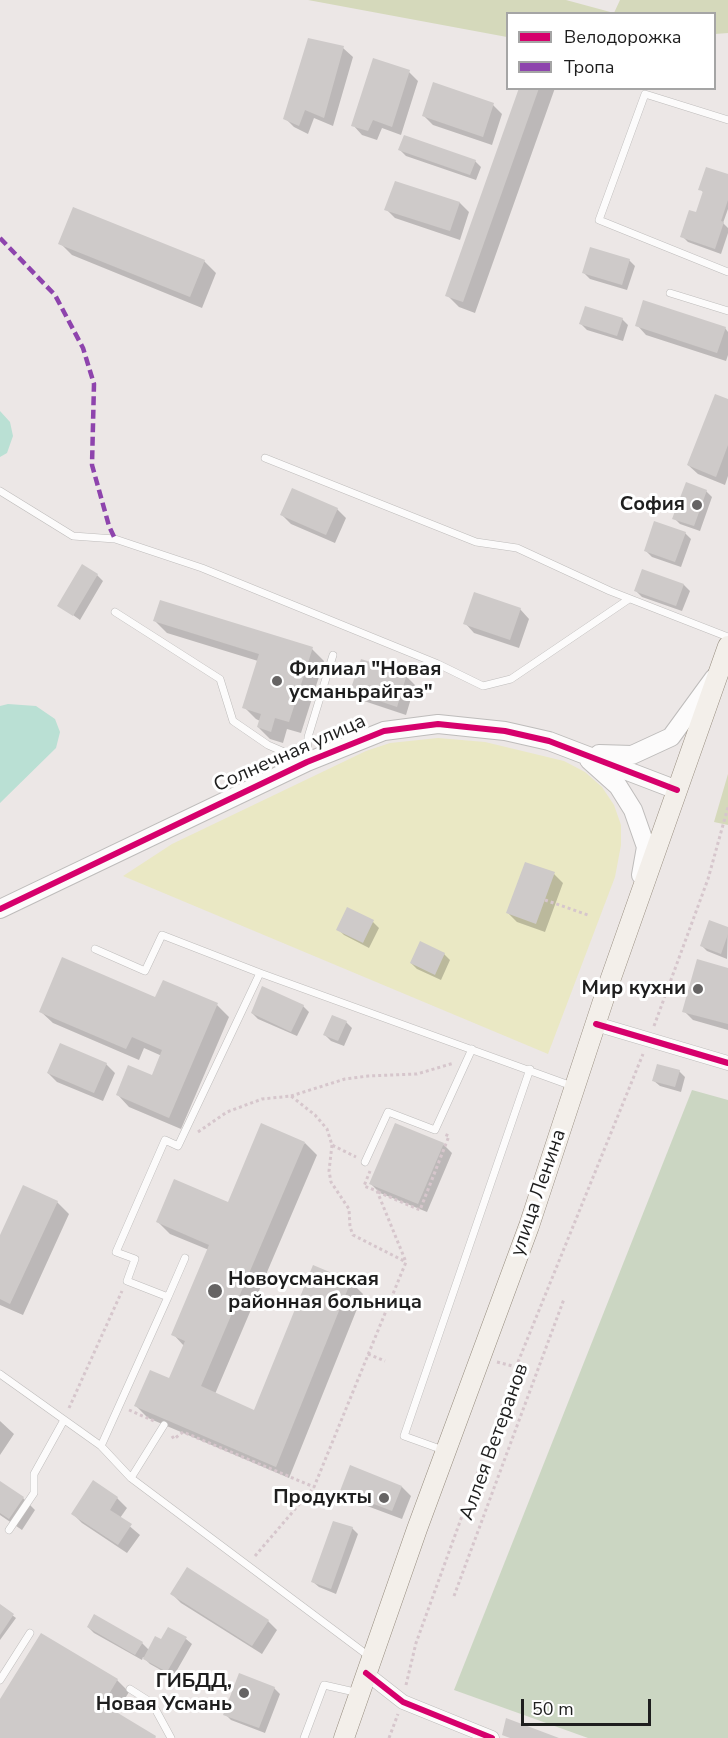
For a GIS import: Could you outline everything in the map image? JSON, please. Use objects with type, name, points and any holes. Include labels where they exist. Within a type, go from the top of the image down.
[{"type":"main road","name":"улица Ленина","points":[[344,1738],[445,1451],[529,1226],[636,905],[728,646]]},
{"type":"street","points":[[581,753],[632,756],[671,737],[718,671]]},
{"type":"street","name":"Солнечная улица","points":[[0,909],[307,762],[384,731],[438,724],[505,731],[549,741],[677,790]]},
{"type":"street","points":[[581,753],[618,786],[633,810],[646,847],[636,905]]},
{"type":"street","points":[[596,1024],[728,1063]]},
{"type":"street","points":[[368,1665],[403,1702],[492,1738]]},
{"type":"lane","points":[[728,120],[645,94],[599,220],[728,272]]},
{"type":"lane","points":[[670,293],[728,311]]},
{"type":"lane","points":[[265,458],[476,542],[516,548],[629,599],[728,637]]},
{"type":"lane","points":[[0,492],[73,536],[115,539],[202,568],[438,664],[483,686],[511,679],[629,599]]},
{"type":"lane","points":[[115,612],[220,679],[233,721],[268,745],[307,762],[308,737],[333,654]]},
{"type":"lane","points":[[95,949],[145,971],[162,935],[260,973],[575,1087]]},
{"type":"lane","points":[[168,1297],[126,1281],[135,1259],[116,1252],[165,1140],[178,1146],[260,973]]},
{"type":"lane","points":[[365,1162],[388,1112],[435,1130],[472,1049]]},
{"type":"lane","points":[[445,1451],[404,1436],[530,1069]]},
{"type":"lane","points":[[101,1446],[185,1258]]},
{"type":"lane","points":[[0,1374],[101,1446],[131,1478],[248,1564],[368,1665]]},
{"type":"lane","points":[[9,1530],[34,1493],[34,1474],[64,1420]]},
{"type":"lane","points":[[131,1478],[164,1425]]},
{"type":"lane","points":[[0,1680],[30,1633]]},
{"type":"lane","points":[[304,1738],[324,1686],[359,1693]]},
{"type":"lane","points":[[130,1689],[152,1703],[171,1738]]},
{"type":"path","points":[[389,1738],[403,1702],[416,1643],[516,1367],[649,1039],[708,879],[728,807]]},
{"type":"path","points":[[545,900],[588,915]]},
{"type":"path","points":[[178,1146],[227,1112],[262,1099],[291,1096],[345,1079],[417,1074],[455,1062],[472,1049]]},
{"type":"path","points":[[291,1096],[315,1115],[327,1129],[332,1145],[329,1171],[331,1182],[349,1209],[353,1235],[406,1262]]},
{"type":"path","points":[[332,1145],[372,1166],[364,1186],[420,1210],[449,1136],[435,1130]]},
{"type":"path","points":[[248,1564],[314,1487],[406,1262],[377,1191]]},
{"type":"path","points":[[64,1420],[126,1281]]},
{"type":"path","points":[[368,1354],[386,1361]]},
{"type":"path","points":[[119,1406],[164,1425],[174,1439],[183,1432],[314,1487]]},
{"type":"shaded area","points":[[308,0],[566,0],[610,12],[506,12],[506,37]]},
{"type":"shaded area","points":[[620,0],[728,0],[728,33],[716,34],[716,12],[614,12]]},
{"type":"shaded area","points":[[0,411],[10,422],[13,436],[7,453],[0,457]]},
{"type":"shaded area","points":[[8,704],[36,706],[55,719],[60,732],[56,748],[0,803],[0,706]]},
{"type":"shaded area","points":[[438,738],[485,742],[564,761],[585,772],[602,787],[614,805],[621,825],[621,845],[615,877],[548,1054],[123,876],[172,844],[366,751],[390,743]]},
{"type":"shaded area","points":[[728,774],[728,825],[714,822]]},
{"type":"shaded area","points":[[692,1090],[728,1100],[728,1738],[588,1738],[454,1690]]},
{"type":"building","points":[[308,38],[344,46],[324,118],[305,110],[299,126],[283,119]]},
{"type":"building","points":[[373,58],[410,70],[392,127],[373,120],[368,131],[351,126]]},
{"type":"building","points":[[433,82],[494,103],[483,137],[422,116]]},
{"type":"building","points":[[518,90],[538,90],[463,302],[445,296]]},
{"type":"building","points":[[404,135],[476,160],[470,175],[398,150]]},
{"type":"building","points":[[706,167],[728,174],[728,200],[715,249],[680,237],[689,210],[696,212],[703,191],[698,190]]},
{"type":"building","points":[[395,181],[460,202],[450,231],[384,210]]},
{"type":"building","points":[[73,207],[205,260],[190,297],[58,244]]},
{"type":"building","points":[[590,247],[630,259],[622,285],[582,273]]},
{"type":"building","points":[[643,300],[726,327],[717,353],[635,326]]},
{"type":"building","points":[[585,306],[623,318],[617,336],[579,324]]},
{"type":"building","points":[[715,394],[728,399],[728,445],[716,477],[687,465]]},
{"type":"building","points":[[686,482],[707,490],[694,526],[672,519]]},
{"type":"building","points":[[292,488],[338,508],[326,535],[280,515]]},
{"type":"building","points":[[654,521],[686,532],[675,562],[644,551]]},
{"type":"building","points":[[82,564],[98,574],[73,616],[57,606]]},
{"type":"building","points":[[642,569],[684,584],[676,606],[634,591]]},
{"type":"building","points":[[474,592],[521,608],[510,640],[463,624]]},
{"type":"building","name":"Филиал \"Новая усманьрайгаз\"","points":[[160,600],[313,647],[289,722],[275,718],[271,732],[257,727],[261,714],[242,708],[259,654],[153,621]]},
{"type":"building","points":[[361,659],[407,674],[397,707],[350,691]]},
{"type":"building","points":[[525,862],[555,872],[536,924],[506,913]]},
{"type":"building","points":[[347,907],[374,920],[363,943],[336,930]]},
{"type":"building","points":[[709,920],[728,927],[721,954],[700,946]]},
{"type":"building","points":[[420,941],[445,953],[435,975],[410,963]]},
{"type":"building","points":[[62,957],[155,997],[163,980],[218,1003],[169,1118],[116,1095],[128,1065],[152,1075],[162,1050],[132,1037],[126,1049],[39,1012]]},
{"type":"building","points":[[697,959],[728,968],[728,1024],[682,1012]]},
{"type":"building","points":[[262,986],[304,1005],[291,1032],[251,1013]]},
{"type":"building","points":[[332,1015],[347,1021],[338,1041],[323,1035]]},
{"type":"building","points":[[60,1043],[107,1063],[94,1093],[47,1073]]},
{"type":"building","points":[[657,1064],[680,1070],[675,1087],[652,1081]]},
{"type":"building","points":[[261,1123],[305,1142],[201,1386],[254,1410],[313,1265],[351,1281],[276,1467],[134,1406],[150,1370],[169,1378],[185,1341],[171,1335],[209,1245],[156,1222],[174,1179],[228,1202]]},
{"type":"building","points":[[395,1123],[444,1143],[418,1204],[369,1184]]},
{"type":"building","points":[[23,1185],[58,1201],[10,1304],[0,1299],[0,1235]]},
{"type":"building","points":[[350,1465],[402,1486],[392,1511],[340,1491]]},
{"type":"building","points":[[93,1480],[118,1497],[110,1510],[132,1524],[118,1545],[71,1514]]},
{"type":"building","points":[[0,1481],[24,1497],[9,1519],[0,1513]]},
{"type":"building","points":[[333,1521],[353,1527],[331,1589],[311,1582]]},
{"type":"building","points":[[187,1567],[269,1620],[252,1646],[170,1594]]},
{"type":"building","points":[[0,1604],[14,1614],[0,1635]]},
{"type":"building","points":[[94,1614],[143,1642],[135,1655],[87,1627]]},
{"type":"building","points":[[168,1627],[187,1637],[167,1672],[143,1659],[155,1636],[161,1639]]},
{"type":"building","points":[[41,1633],[118,1679],[103,1704],[156,1736],[155,1738],[0,1738],[0,1699]]},
{"type":"building","points":[[239,1673],[275,1687],[259,1728],[223,1715]]},
{"type":"building","points":[[506,1718],[559,1738],[510,1738],[502,1735]]},
{"type":"marked path","points":[[0,238],[55,295],[83,348],[94,384],[92,465],[109,526],[115,539]]},
{"type":"cycle path","points":[[0,909],[307,762],[384,731],[438,724],[505,731],[549,741],[677,790]]},
{"type":"cycle path","points":[[596,1024],[728,1063]]},
{"type":"cycle path","points":[[366,1673],[403,1702],[492,1738]]},
{"type":"place","name":"София","points":[[697,505]]},
{"type":"place","name":"Филиал \"Новая усманьрайгаз\"","points":[[277,681]]},
{"type":"place","name":"Мир кухни","points":[[698,989]]},
{"type":"place","name":"Новоусманская районная больница","points":[[215,1291]]},
{"type":"place","name":"Продукты","points":[[384,1498]]},
{"type":"place","name":"ГИБДД, Новая Усмань","points":[[244,1693]]}]
